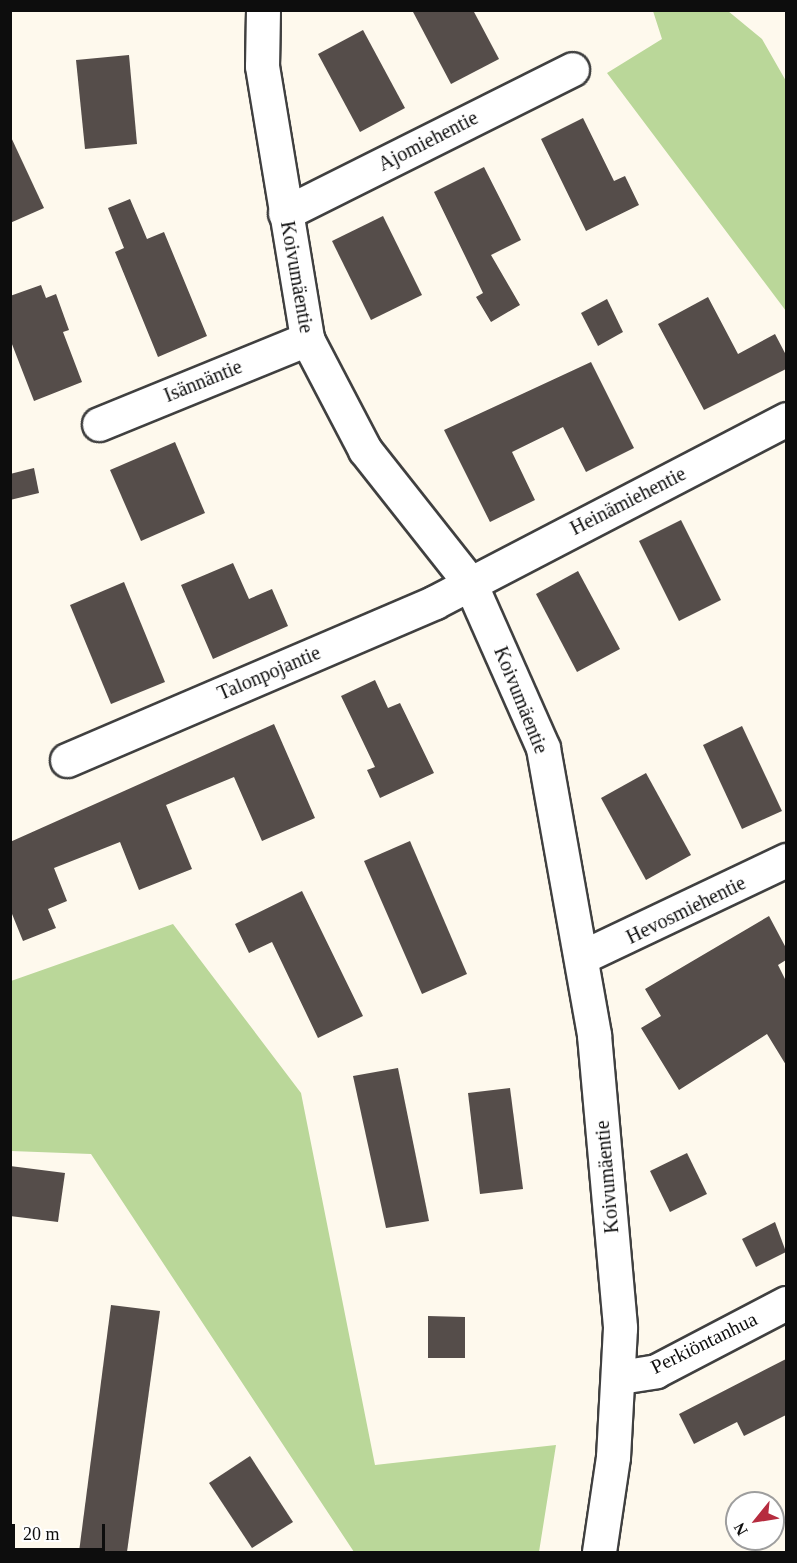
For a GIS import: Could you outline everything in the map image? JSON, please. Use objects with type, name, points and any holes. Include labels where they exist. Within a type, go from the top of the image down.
[{"type":"street","name":"Koivumäentie","points":[[262,10],[262,66],[307,339],[333,397],[365,450],[470,584],[543,748],[584,956],[608,1180],[620,1377],[598,1552]]},
{"type":"street","name":"Ajomiehentie","points":[[285,213],[572,69]]},
{"type":"street","name":"Isännäntie","points":[[99,423],[307,339]]},
{"type":"street","name":"Heinämiehentie","points":[[470,584],[786,419]]},
{"type":"street","name":"Talonpojantie","points":[[67,760],[470,584]]},
{"type":"street","name":"Hevosmiehentie","points":[[584,956],[786,860]]},
{"type":"street","name":"Perkiöntanhua","points":[[620,1377],[656,1371],[786,1303]]},
{"type":"green space","points":[[653,11],[728,11],[762,39],[786,81],[786,311],[607,73],[662,39]]},
{"type":"green space","points":[[173,924],[301,1093],[375,1465],[556,1445],[539,1552],[354,1552],[91,1154],[11,1151],[11,981]]},
{"type":"building","points":[[412,10],[473,10],[499,59],[451,84]]},
{"type":"building","points":[[363,30],[405,108],[360,132],[318,54]]},
{"type":"building","points":[[129,55],[137,144],[85,149],[76,60]]},
{"type":"building","points":[[583,118],[614,181],[625,176],[639,205],[586,231],[541,139]]},
{"type":"building","points":[[10,135],[44,208],[10,223]]},
{"type":"building","points":[[484,167],[521,240],[491,255],[520,305],[491,322],[476,297],[483,293],[434,192]]},
{"type":"building","points":[[130,199],[147,239],[164,232],[207,336],[158,357],[115,252],[124,248],[108,208]]},
{"type":"building","points":[[383,216],[422,295],[371,320],[332,241]]},
{"type":"building","points":[[41,285],[46,298],[56,294],[69,330],[63,332],[82,382],[34,401],[10,339],[10,296]]},
{"type":"building","points":[[708,297],[738,354],[775,334],[786,355],[786,369],[704,410],[658,324]]},
{"type":"building","points":[[607,299],[623,332],[598,346],[581,313]]},
{"type":"building","points":[[591,362],[634,448],[586,472],[563,427],[512,452],[535,500],[490,522],[444,430]]},
{"type":"building","points":[[175,442],[205,513],[141,541],[110,470]]},
{"type":"building","points":[[34,468],[39,493],[10,500],[10,474]]},
{"type":"building","points":[[681,520],[721,600],[679,621],[639,541]]},
{"type":"building","points":[[233,563],[249,599],[272,589],[288,626],[213,659],[181,585]]},
{"type":"building","points":[[578,571],[620,649],[577,672],[536,594]]},
{"type":"building","points":[[124,582],[165,682],[111,704],[70,605]]},
{"type":"building","points":[[375,680],[388,708],[400,703],[434,773],[380,798],[367,770],[375,767],[341,696]]},
{"type":"building","points":[[274,724],[315,818],[262,841],[234,777],[166,805],[192,869],[139,890],[120,842],[54,868],[67,901],[48,909],[56,928],[23,941],[10,909],[10,842]]},
{"type":"building","points":[[742,726],[782,811],[742,829],[703,745]]},
{"type":"building","points":[[646,773],[691,855],[646,880],[601,798]]},
{"type":"building","points":[[410,841],[467,974],[422,994],[364,861]]},
{"type":"building","points":[[302,891],[363,1016],[318,1038],[272,942],[249,953],[235,924]]},
{"type":"building","points":[[769,916],[786,948],[786,960],[778,965],[786,981],[786,1065],[767,1034],[679,1090],[641,1028],[661,1016],[645,989]]},
{"type":"building","points":[[398,1068],[429,1221],[386,1228],[353,1076]]},
{"type":"building","points":[[510,1088],[523,1189],[480,1194],[468,1093]]},
{"type":"building","points":[[687,1153],[707,1194],[670,1212],[650,1171]]},
{"type":"building","points":[[10,1166],[65,1173],[58,1222],[10,1216]]},
{"type":"building","points":[[775,1222],[786,1252],[756,1267],[742,1239]]},
{"type":"building","points":[[111,1305],[160,1311],[127,1552],[79,1552]]},
{"type":"building","points":[[428,1316],[465,1317],[465,1358],[428,1358]]},
{"type":"building","points":[[786,1359],[786,1415],[744,1436],[737,1422],[694,1444],[679,1414]]},
{"type":"building","points":[[250,1456],[293,1522],[252,1548],[209,1483]]}]
